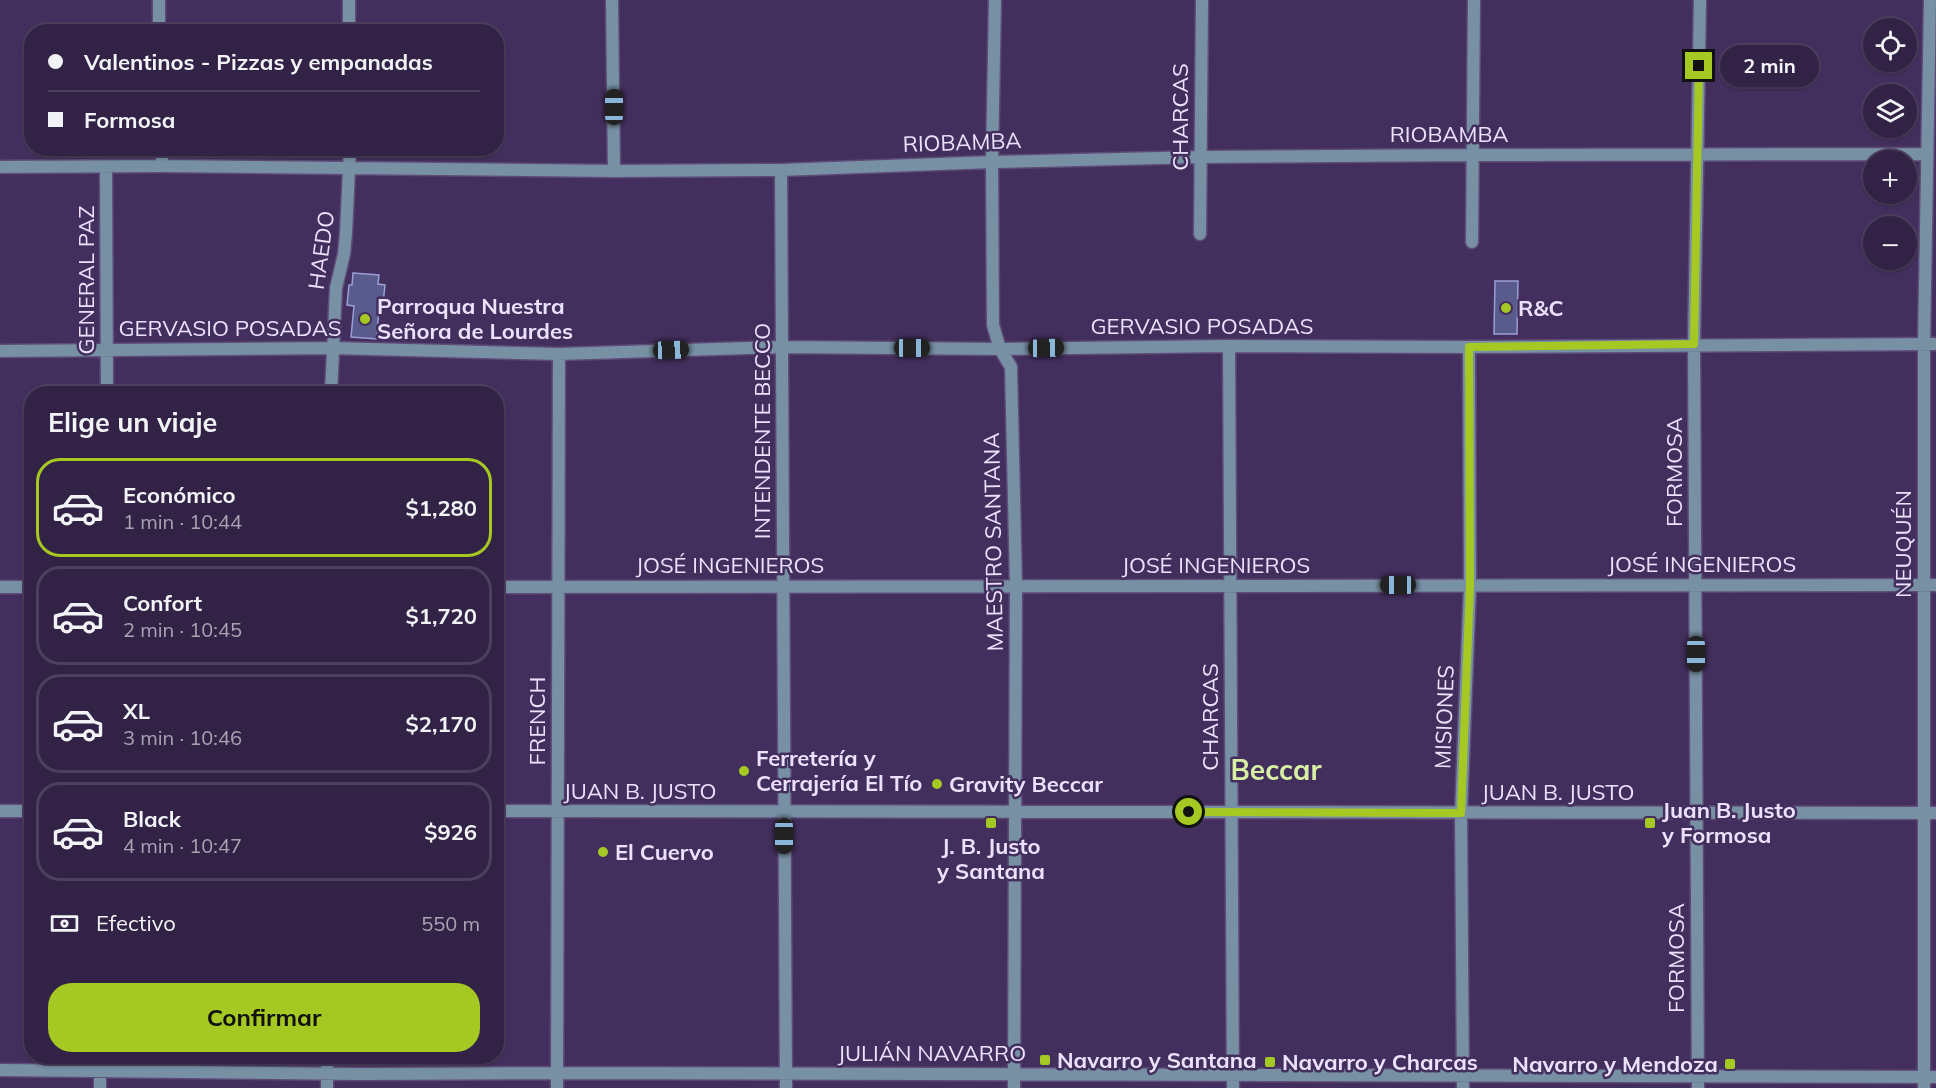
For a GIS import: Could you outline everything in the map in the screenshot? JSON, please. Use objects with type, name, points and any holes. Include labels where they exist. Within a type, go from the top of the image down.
[{"type":"street","points":[[159,0],[159,24]]},
{"type":"street","points":[[349,0],[349,24]]},
{"type":"street","points":[[612,0],[615,171]]},
{"type":"street","name":"MAESTRO SANTANA","points":[[995,0],[992,162],[993,325],[1000,349],[1011,366],[1016,586],[1014,1088]]},
{"type":"street","name":"CHARCAS","points":[[1200,234],[1202,0]]},
{"type":"street","points":[[1472,242],[1474,0]]},
{"type":"street","name":"FORMOSA","points":[[1698,1082],[1694,344],[1700,0]]},
{"type":"street","name":"NEUQUÉN","points":[[1928,1080],[1930,344],[1926,154],[1930,0]]},
{"type":"street","name":"RIOBAMBA","points":[[0,167],[781,170],[992,162],[1471,154],[1926,154]]},
{"type":"street","points":[[162,156],[162,166]]},
{"type":"street","name":"HAEDO","points":[[332,386],[336,288],[346,233],[350,156]]},
{"type":"street","name":"GENERAL PAZ","points":[[106,167],[107,386]]},
{"type":"street","name":"INTENDENTE BECCO","points":[[781,170],[786,1088]]},
{"type":"street","name":"GERVASIO POSADAS","points":[[0,351],[332,348],[559,354],[782,347],[1000,349],[1930,344]]},
{"type":"street","name":"CHARCAS","points":[[1229,346],[1233,1088]]},
{"type":"street","name":"MISIONES","points":[[1463,1082],[1461,813],[1470,585],[1469,347]]},
{"type":"street","name":"FRENCH","points":[[557,1088],[559,354]]},
{"type":"street","name":"JOSÉ INGENIEROS","points":[[504,587],[1930,585]]},
{"type":"street","points":[[0,587],[24,587]]},
{"type":"street","points":[[0,811],[24,811]]},
{"type":"street","name":"JUAN B. JUSTO","points":[[504,812],[1930,813]]},
{"type":"street","points":[[100,1064],[100,1088]]},
{"type":"street","points":[[327,1064],[327,1088]]},
{"type":"street","name":"JULIÁN NAVARRO","points":[[0,1070],[1233,1074],[1463,1082],[1928,1080]]},
{"type":"building","name":"Parroqua Nuestra Señora de Lourdes","points":[[353,273],[379,275],[378,284],[385,285],[383,304],[379,304],[377,339],[351,337],[354,306],[347,305]]},
{"type":"building","name":"R&C","points":[[1495,281],[1518,281],[1517,334],[1494,334]]},
{"type":"place","name":"R&C","points":[[1506,308]]},
{"type":"place","name":"Parroqua Nuestra Señora de Lourdes","points":[[365,319]]},
{"type":"place","name":"Ferretería y Cerrajería El Tío","points":[[744,771]]},
{"type":"place","name":"Gravity Beccar","points":[[937,784]]},
{"type":"place","name":"J. B. Justo y Santana","points":[[991,823]]},
{"type":"place","name":"Juan B. Justo y Formosa","points":[[1650,823]]},
{"type":"place","name":"El Cuervo","points":[[603,852]]},
{"type":"place","name":"Navarro y Santana","points":[[1045,1060]]},
{"type":"place","name":"Navarro y Charcas","points":[[1270,1062]]},
{"type":"place","name":"Navarro y Mendoza","points":[[1730,1064]]},
{"type":"district","name":"Beccar","points":[[1276,770]]},
{"type":"route","points":[[1189,812],[1461,813],[1470,585],[1469,347],[1694,344],[1699,66]]}]
